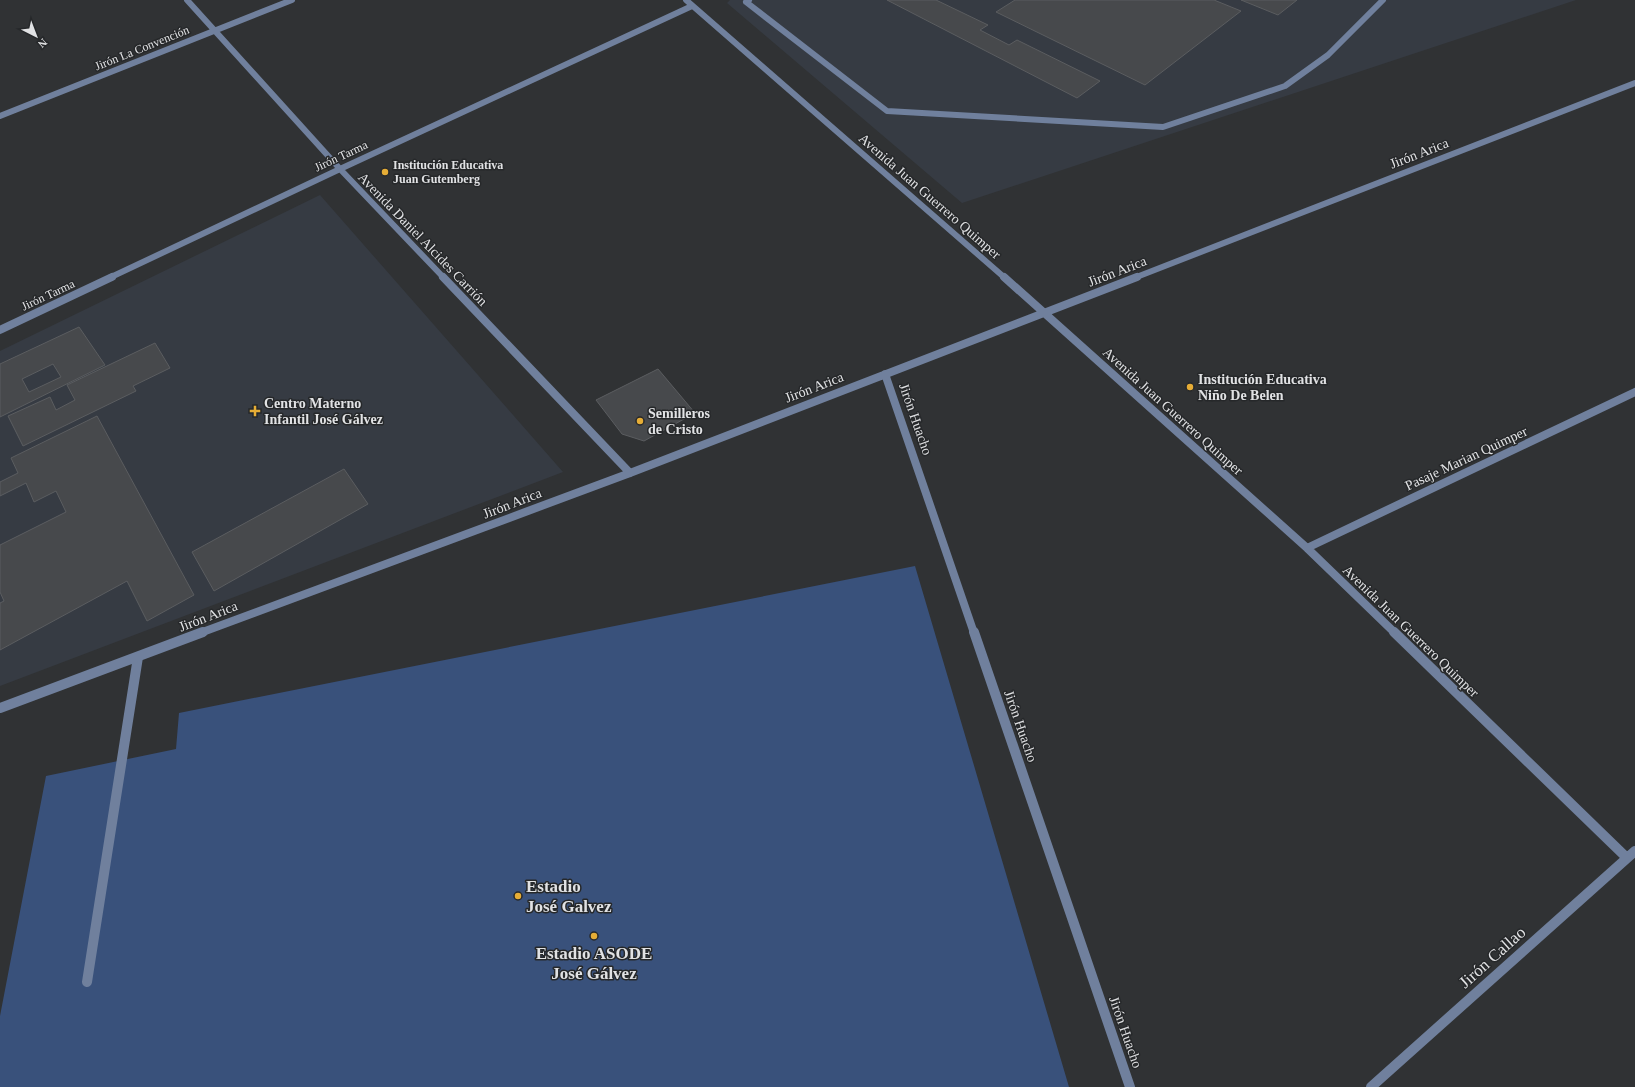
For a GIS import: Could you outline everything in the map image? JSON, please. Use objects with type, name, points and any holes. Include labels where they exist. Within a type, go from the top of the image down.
[{"type":"street","name":"Avenida Daniel Alcides Carrión","points":[[188,0],[340,169],[630,472]]},
{"type":"street","name":"Jirón La Convención","points":[[0,116],[292,0]]},
{"type":"street","name":"Avenida Juan Guerrero Quimper","points":[[686,0],[1045,313],[1308,548],[1627,858]]},
{"type":"street","points":[[749,0],[746,2],[887,111],[1163,127],[1285,86],[1328,55],[1383,0]]},
{"type":"street","name":"Jirón Tarma","points":[[0,330],[340,169],[692,6]]},
{"type":"street","name":"Jirón Arica","points":[[0,708],[630,472],[1045,313],[1635,83]]},
{"type":"street","name":"Jirón Huacho","points":[[885,374],[1130,1087]]},
{"type":"street","name":"Pasaje Marian Quimper","points":[[1308,548],[1635,392]]},
{"type":"street","points":[[87,982],[138,657]]},
{"type":"street","name":"Jirón Callao","points":[[1370,1087],[1635,851]]},
{"type":"shaded area","points":[[730,0],[1576,0],[962,203],[727,3]]},
{"type":"shaded area","name":"Centro Materno Infantil José Gálvez","points":[[320,195],[563,472],[0,686],[0,351]]},
{"type":"shaded area","name":"Estadio José Galvez","points":[[915,566],[1069,1087],[0,1087],[0,1016],[46,776],[176,749],[179,713]]},
{"type":"building","points":[[887,0],[936,0],[988,25],[980,30],[1009,45],[1017,40],[1100,81],[1077,98]]},
{"type":"building","points":[[1015,0],[1214,0],[1241,11],[1145,85],[996,12]]},
{"type":"building","points":[[1241,0],[1297,0],[1278,15]]},
{"type":"building","points":[[79,327],[105,365],[0,417],[0,364]],"holes":[[[53,364],[61,377],[29,392],[22,379]]]},
{"type":"building","points":[[155,343],[170,368],[133,386],[136,391],[23,446],[8,416],[50,397],[56,410],[75,400],[67,385]]},
{"type":"building","points":[[658,369],[695,413],[644,441],[622,434],[596,400]]},
{"type":"building","points":[[97,416],[194,595],[147,621],[127,581],[0,650],[0,603],[4,601],[0,592],[0,545],[66,512],[56,491],[34,502],[26,483],[0,496],[0,482],[18,473],[11,458]]},
{"type":"building","points":[[344,469],[368,504],[214,591],[192,552]]},
{"type":"place","name":"Institución Educativa Juan Gutemberg","points":[[385,172]]},
{"type":"place","name":"Institución Educativa Niño De Belen","points":[[1190,387]]},
{"type":"place","name":"Centro Materno Infantil José Gálvez","points":[[255,411]]},
{"type":"place","name":"Semilleros de Cristo","points":[[640,421]]},
{"type":"place","name":"Estadio José Galvez","points":[[518,896]]},
{"type":"place","name":"Estadio ASODE José Gálvez","points":[[594,936]]}]
